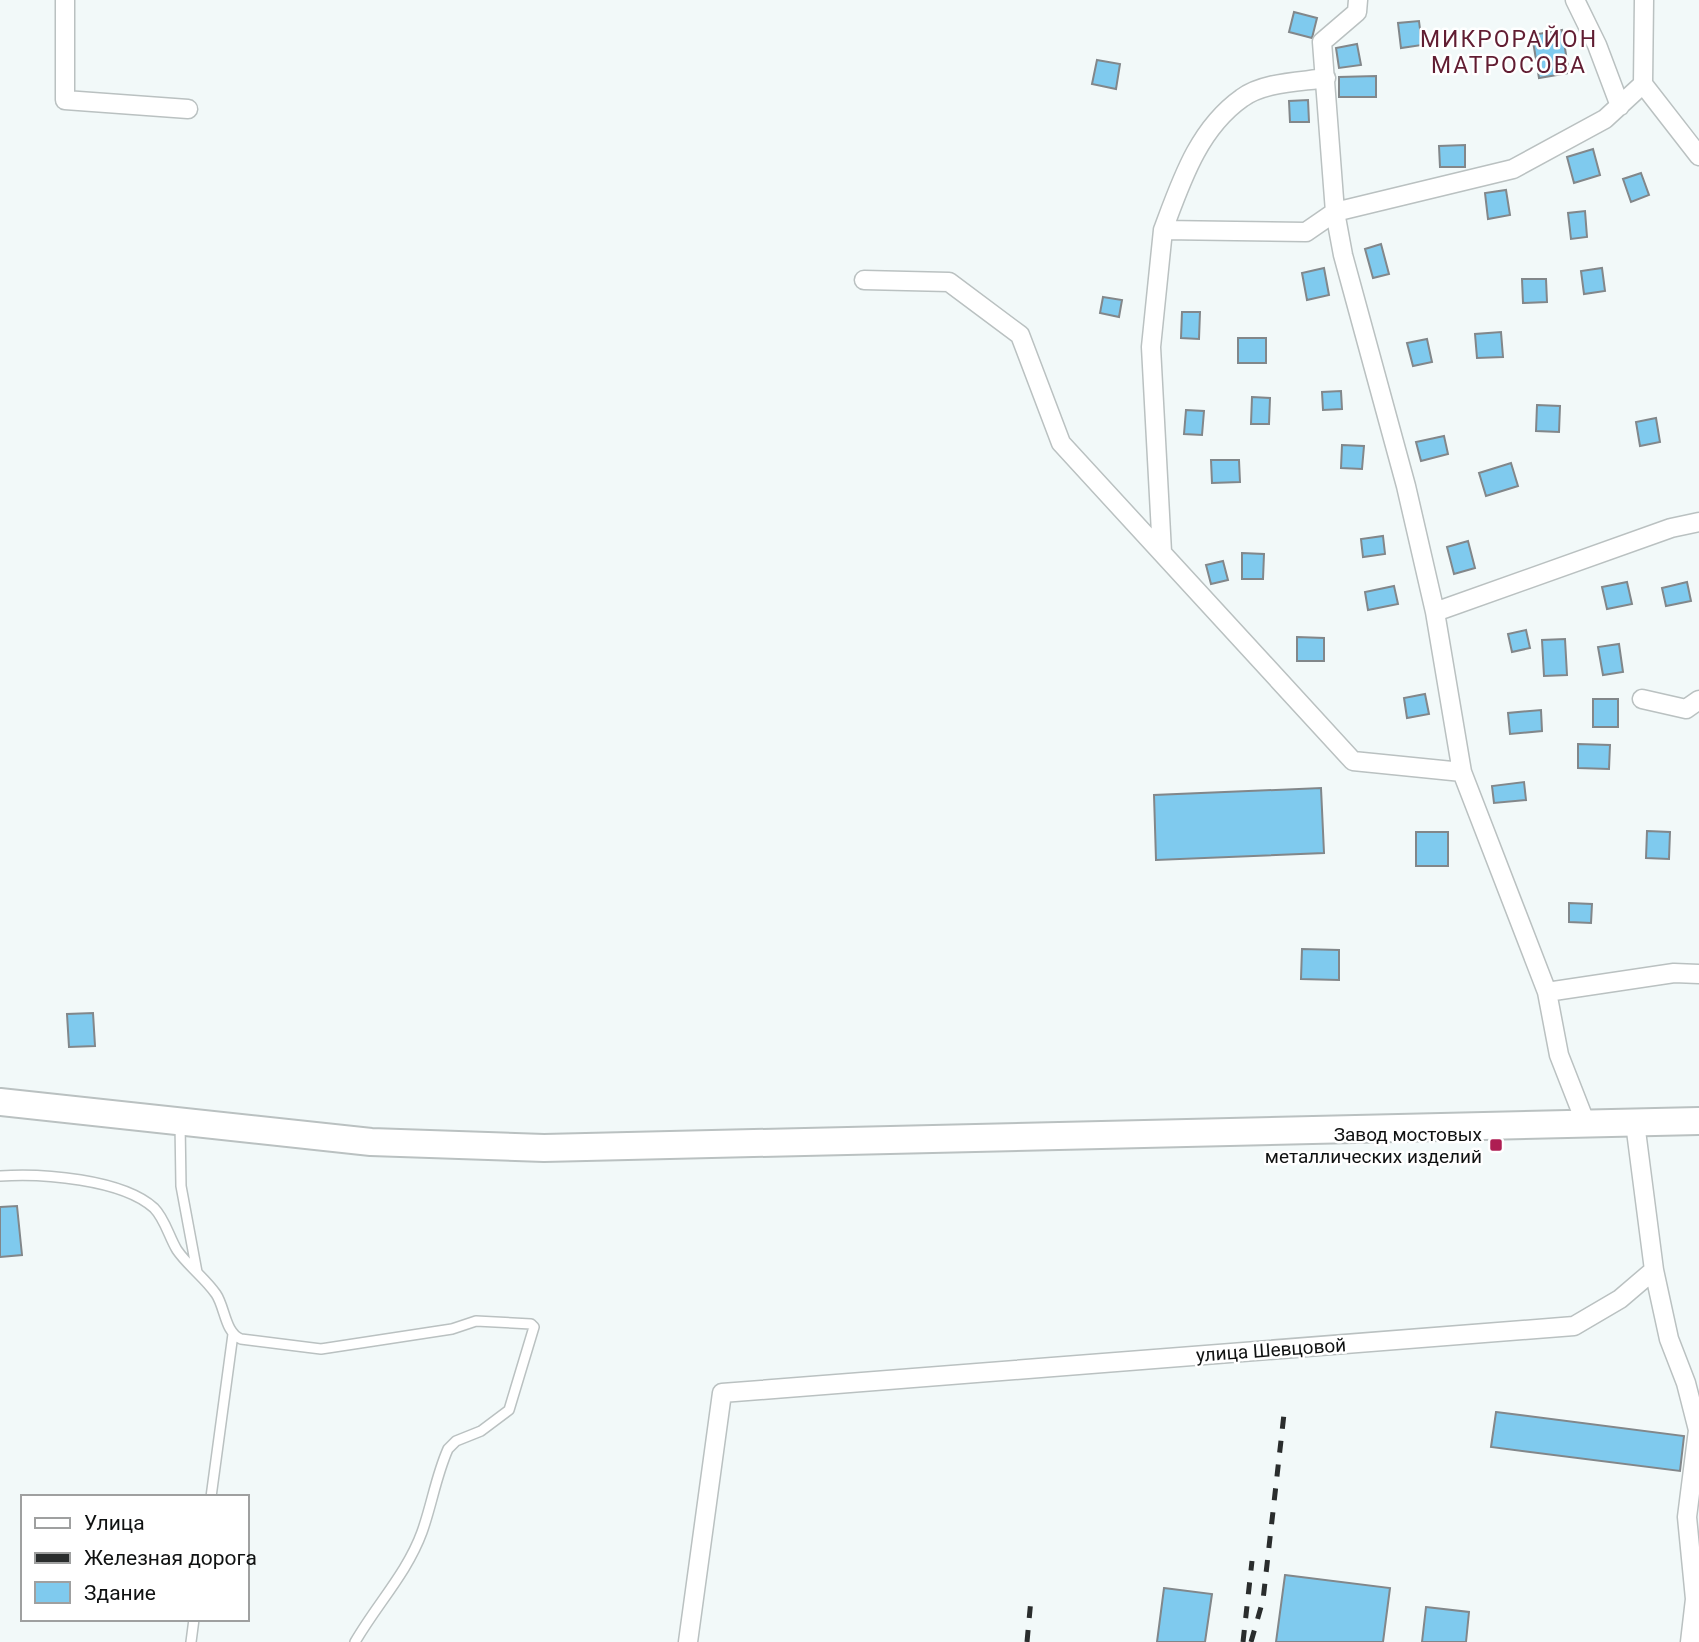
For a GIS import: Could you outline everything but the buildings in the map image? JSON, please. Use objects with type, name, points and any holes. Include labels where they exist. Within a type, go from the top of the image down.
[{"type":"main road","points":[[0,1102],[371,1142],[544,1148],[1699,1121]]},
{"type":"street","points":[[65,0],[65,100],[188,109]]},
{"type":"street","points":[[1358,0],[1357,12],[1322,42],[1335,212],[1343,255],[1406,486],[1435,612],[1462,772],[1547,992],[1559,1055],[1586,1124]]},
{"type":"street","points":[[1575,0],[1620,106]]},
{"type":"street","points":[[1644,0],[1643,85],[1699,156]]},
{"type":"street","points":[[1162,552],[1151,347],[1163,230],[1185,170],[1209,129],[1243,96],[1275,86],[1326,78]]},
{"type":"street","points":[[1163,230],[1306,232],[1335,212],[1513,169],[1605,119],[1643,85]]},
{"type":"street","points":[[864,280],[949,282],[1020,335],[1061,443],[1353,761],[1462,772]]},
{"type":"street","points":[[1435,612],[1671,528],[1699,522]]},
{"type":"street","points":[[1642,699],[1686,709],[1699,700]]},
{"type":"street","points":[[1547,992],[1674,973],[1699,974]]},
{"type":"street","points":[[1635,1123],[1654,1270],[1669,1339],[1686,1383],[1698,1430],[1687,1517],[1695,1599],[1690,1642]]},
{"type":"street","name":"улица Шевцовой","points":[[688,1642],[722,1393],[1574,1326],[1620,1299],[1654,1270]]},
{"type":"lane","points":[[180,1121],[181,1186],[198,1273]]},
{"type":"lane","points":[[0,1176],[37,1174],[137,1196],[156,1210],[177,1251],[217,1294],[233,1334],[211,1495]]},
{"type":"lane","points":[[233,1334],[241,1339],[321,1349],[452,1329],[476,1321],[531,1324],[536,1331],[509,1410],[481,1431],[456,1441],[448,1449],[422,1532],[406,1566],[355,1642]]},
{"type":"lane","points":[[191,1642],[194,1621]]},
{"type":"railway","points":[[1251,1642],[1263,1600],[1284,1414]]},
{"type":"railway","points":[[1243,1642],[1252,1561]]},
{"type":"railway","points":[[1027,1642],[1031,1599]]},
{"type":"place","name":"Завод мостовых металлических изделий","points":[[1496,1145]]},
{"type":"district","name":"МИКРОРАЙОН МАТРОСОВА","points":[[1509,52]]}]
